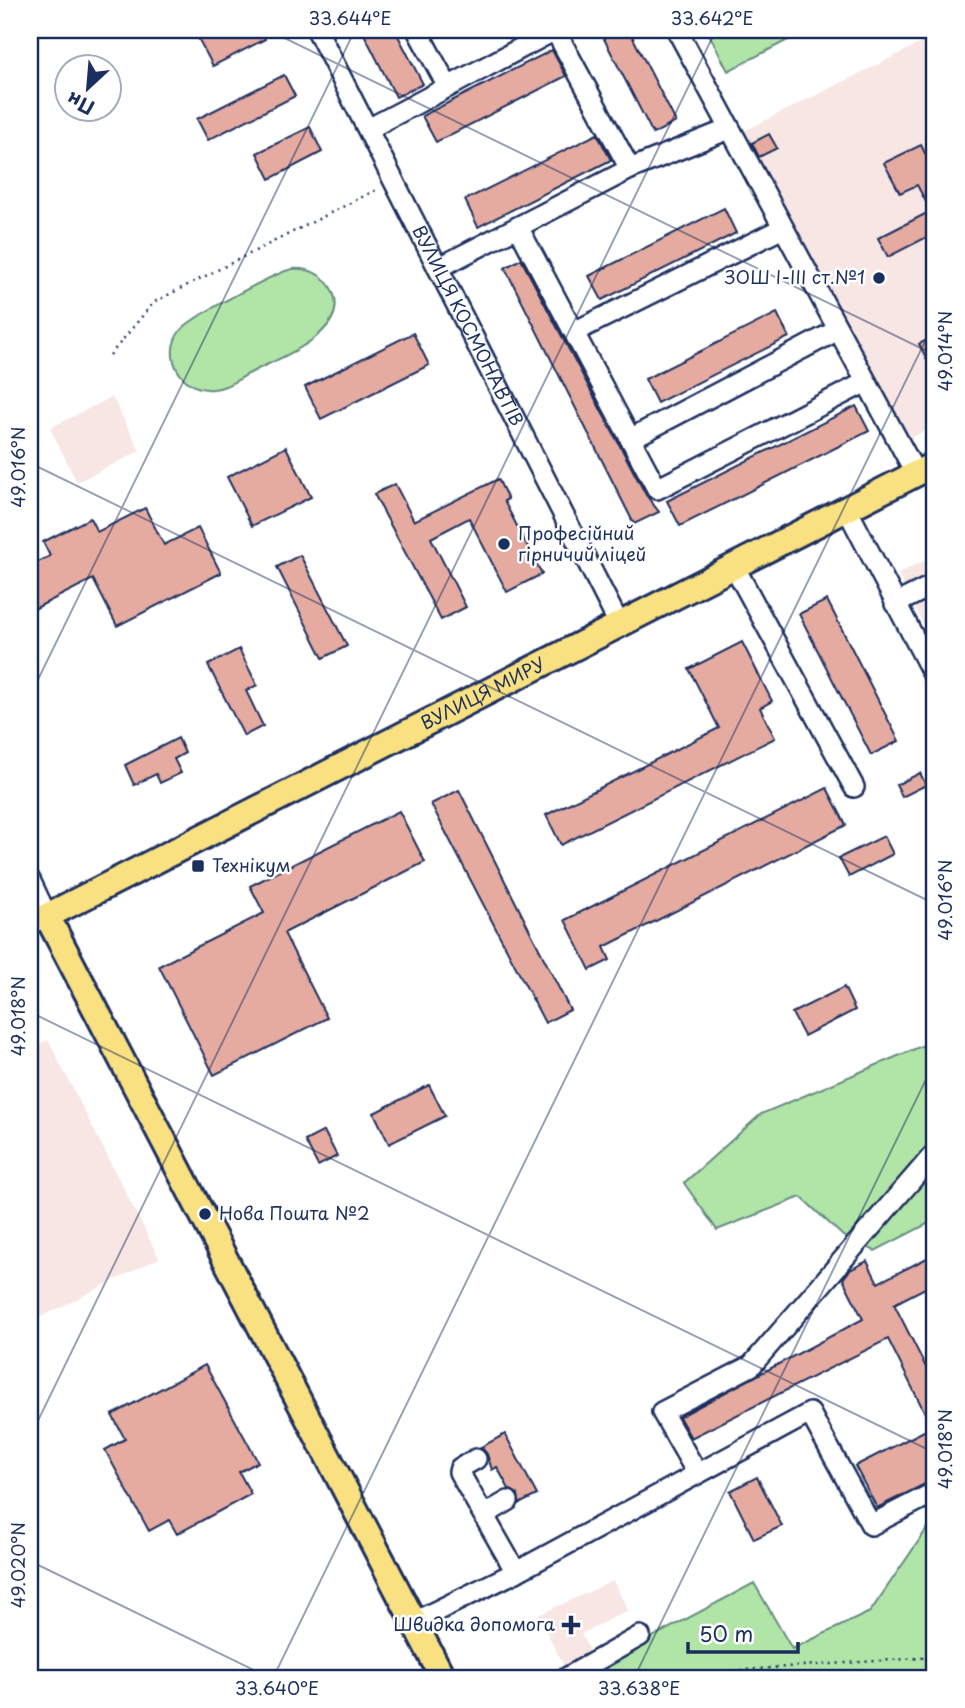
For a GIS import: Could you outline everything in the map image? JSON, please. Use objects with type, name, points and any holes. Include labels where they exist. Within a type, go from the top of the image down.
[{"type":"main road","name":"ВУЛИЦЯ МИРУ","points":[[38,920],[926,469]]},
{"type":"main road","points":[[38,920],[443,1678]]},
{"type":"street","name":"ВУЛИЦЯ КОСМОНАВТІВ","points":[[317,30],[619,624]]},
{"type":"street","points":[[417,30],[448,87]]},
{"type":"street","points":[[368,129],[555,30],[630,169]]},
{"type":"street","points":[[677,30],[866,382],[926,469]]},
{"type":"street","points":[[438,268],[630,169],[729,129]]},
{"type":"street","points":[[518,227],[657,489],[866,382]]},
{"type":"street","points":[[574,332],[783,228]]},
{"type":"street","points":[[630,439],[838,330]]},
{"type":"street","points":[[847,509],[895,604],[929,651],[935,678]]},
{"type":"street","points":[[734,566],[854,787]]},
{"type":"street","points":[[895,604],[935,584]]},
{"type":"street","points":[[30,880],[38,920]]},
{"type":"street","points":[[697,1473],[662,1412],[751,1366],[935,1153]]},
{"type":"street","points":[[414,1622],[516,1572],[810,1413],[871,1525],[935,1492]]},
{"type":"street","points":[[476,1459],[459,1471],[516,1572]]},
{"type":"street","points":[[484,1515],[508,1501]]},
{"type":"street","points":[[566,1678],[640,1636]]},
{"type":"path","points":[[110,355],[154,302],[394,181]]},
{"type":"path","points":[[706,1678],[727,1671],[935,1657]]},
{"type":"shaded area","name":"ЗОШ I-III ст.№1","points":[[935,36],[935,426],[910,438],[744,131]]},
{"type":"shaded area","points":[[112,397],[140,451],[77,482],[50,428]]},
{"type":"shaded area","points":[[935,555],[935,648],[898,574]]},
{"type":"shaded area","points":[[48,1040],[159,1258],[41,1317],[30,1295],[30,1049]]},
{"type":"shaded area","name":"Швидка допомога","points":[[613,1581],[628,1610],[581,1634],[590,1653],[564,1666],[538,1615]]},
{"type":"green space","points":[[707,30],[807,30],[728,71]]},
{"type":"green space","points":[[292,269],[313,272],[329,285],[335,301],[334,315],[325,328],[297,350],[223,387],[202,388],[184,379],[174,361],[173,351],[180,331],[199,316],[233,297]]},
{"type":"green space","points":[[935,998],[935,1220],[875,1251],[843,1236],[801,1197],[717,1230],[684,1183],[761,1114],[931,1042]]},
{"type":"green space","points":[[935,1517],[935,1678],[588,1678],[626,1651],[754,1583],[792,1649],[870,1612]]},
{"type":"building","points":[[214,30],[260,30],[265,39],[213,66],[198,38]]},
{"type":"building","points":[[362,30],[395,30],[423,84],[396,97]]},
{"type":"building","points":[[608,30],[629,30],[676,122],[653,134],[601,33]]},
{"type":"building","points":[[552,50],[566,76],[436,142],[422,116]]},
{"type":"building","points":[[284,75],[295,96],[208,140],[197,119]]},
{"type":"building","points":[[310,127],[322,152],[270,179],[257,153]]},
{"type":"building","points":[[597,134],[611,160],[478,227],[465,200]]},
{"type":"building","points":[[769,134],[777,148],[759,157],[752,143]]},
{"type":"building","name":"ЗОШ I-III ст.№1","points":[[921,145],[935,173],[927,180],[935,195],[935,233],[888,257],[878,238],[931,211],[917,185],[900,193],[884,163]]},
{"type":"building","points":[[724,208],[736,233],[602,300],[589,276]]},
{"type":"building","points":[[521,259],[646,495],[659,512],[634,524],[505,268]]},
{"type":"building","points":[[777,313],[789,337],[657,403],[645,379]]},
{"type":"building","points":[[413,333],[429,365],[321,419],[305,387]]},
{"type":"building","points":[[935,336],[935,375],[919,344]]},
{"type":"building","points":[[856,406],[869,431],[680,526],[667,501]]},
{"type":"building","points":[[286,447],[311,497],[252,526],[227,477]]},
{"type":"building","name":"Професійний гірничий ліцей","points":[[498,479],[508,499],[504,501],[542,574],[507,592],[469,518],[431,538],[466,607],[441,620],[374,494],[395,484],[414,521]]},
{"type":"building","points":[[145,508],[164,545],[198,528],[221,573],[117,626],[93,579],[30,611],[30,566],[50,556],[43,542],[90,518],[97,532]]},
{"type":"building","points":[[300,555],[347,646],[323,658],[277,567]]},
{"type":"building","points":[[827,600],[899,741],[871,755],[799,614]]},
{"type":"building","points":[[742,642],[772,701],[760,708],[775,738],[561,845],[546,815],[719,728],[689,669]]},
{"type":"building","points":[[239,649],[257,685],[246,691],[263,726],[244,736],[208,665]]},
{"type":"building","points":[[178,738],[185,753],[174,759],[181,773],[160,783],[156,774],[134,785],[125,765]]},
{"type":"building","points":[[920,773],[926,785],[902,797],[896,785]]},
{"type":"building","points":[[827,788],[846,825],[604,947],[610,960],[590,970],[565,920]]},
{"type":"building","points":[[459,790],[570,1010],[545,1023],[431,804]]},
{"type":"building","points":[[399,811],[425,862],[284,933],[327,1018],[214,1075],[159,966],[264,913],[250,886]]},
{"type":"building","points":[[884,836],[893,854],[849,877],[839,858]]},
{"type":"building","points":[[844,987],[855,1010],[804,1036],[792,1013]]},
{"type":"building","points":[[429,1085],[445,1116],[389,1144],[374,1113]]},
{"type":"building","points":[[324,1131],[337,1156],[318,1166],[305,1141]]},
{"type":"building","points":[[935,1254],[935,1283],[894,1304],[935,1385],[935,1479],[877,1508],[855,1466],[932,1427],[888,1339],[691,1438],[679,1417],[863,1319],[843,1279],[850,1270],[867,1261],[878,1283]]},
{"type":"building","points":[[205,1365],[258,1462],[239,1472],[251,1494],[177,1534],[169,1520],[149,1531],[105,1450],[125,1439],[112,1415]]},
{"type":"building","points":[[505,1434],[537,1495],[519,1504],[518,1494],[509,1489],[497,1467],[492,1470],[487,1454],[481,1447]]},
{"type":"building","points":[[757,1477],[782,1526],[754,1539],[730,1491]]},
{"type":"place","name":"ЗОШ I-III ст.№1","points":[[879,278]]},
{"type":"place","name":"Професійний гірничий ліцей","points":[[504,544]]},
{"type":"place","name":"Технікум","points":[[198,866]]},
{"type":"place","name":"Нова Пошта №2","points":[[205,1214]]},
{"type":"place","name":"Швидка допомога","points":[[571,1625]]}]
